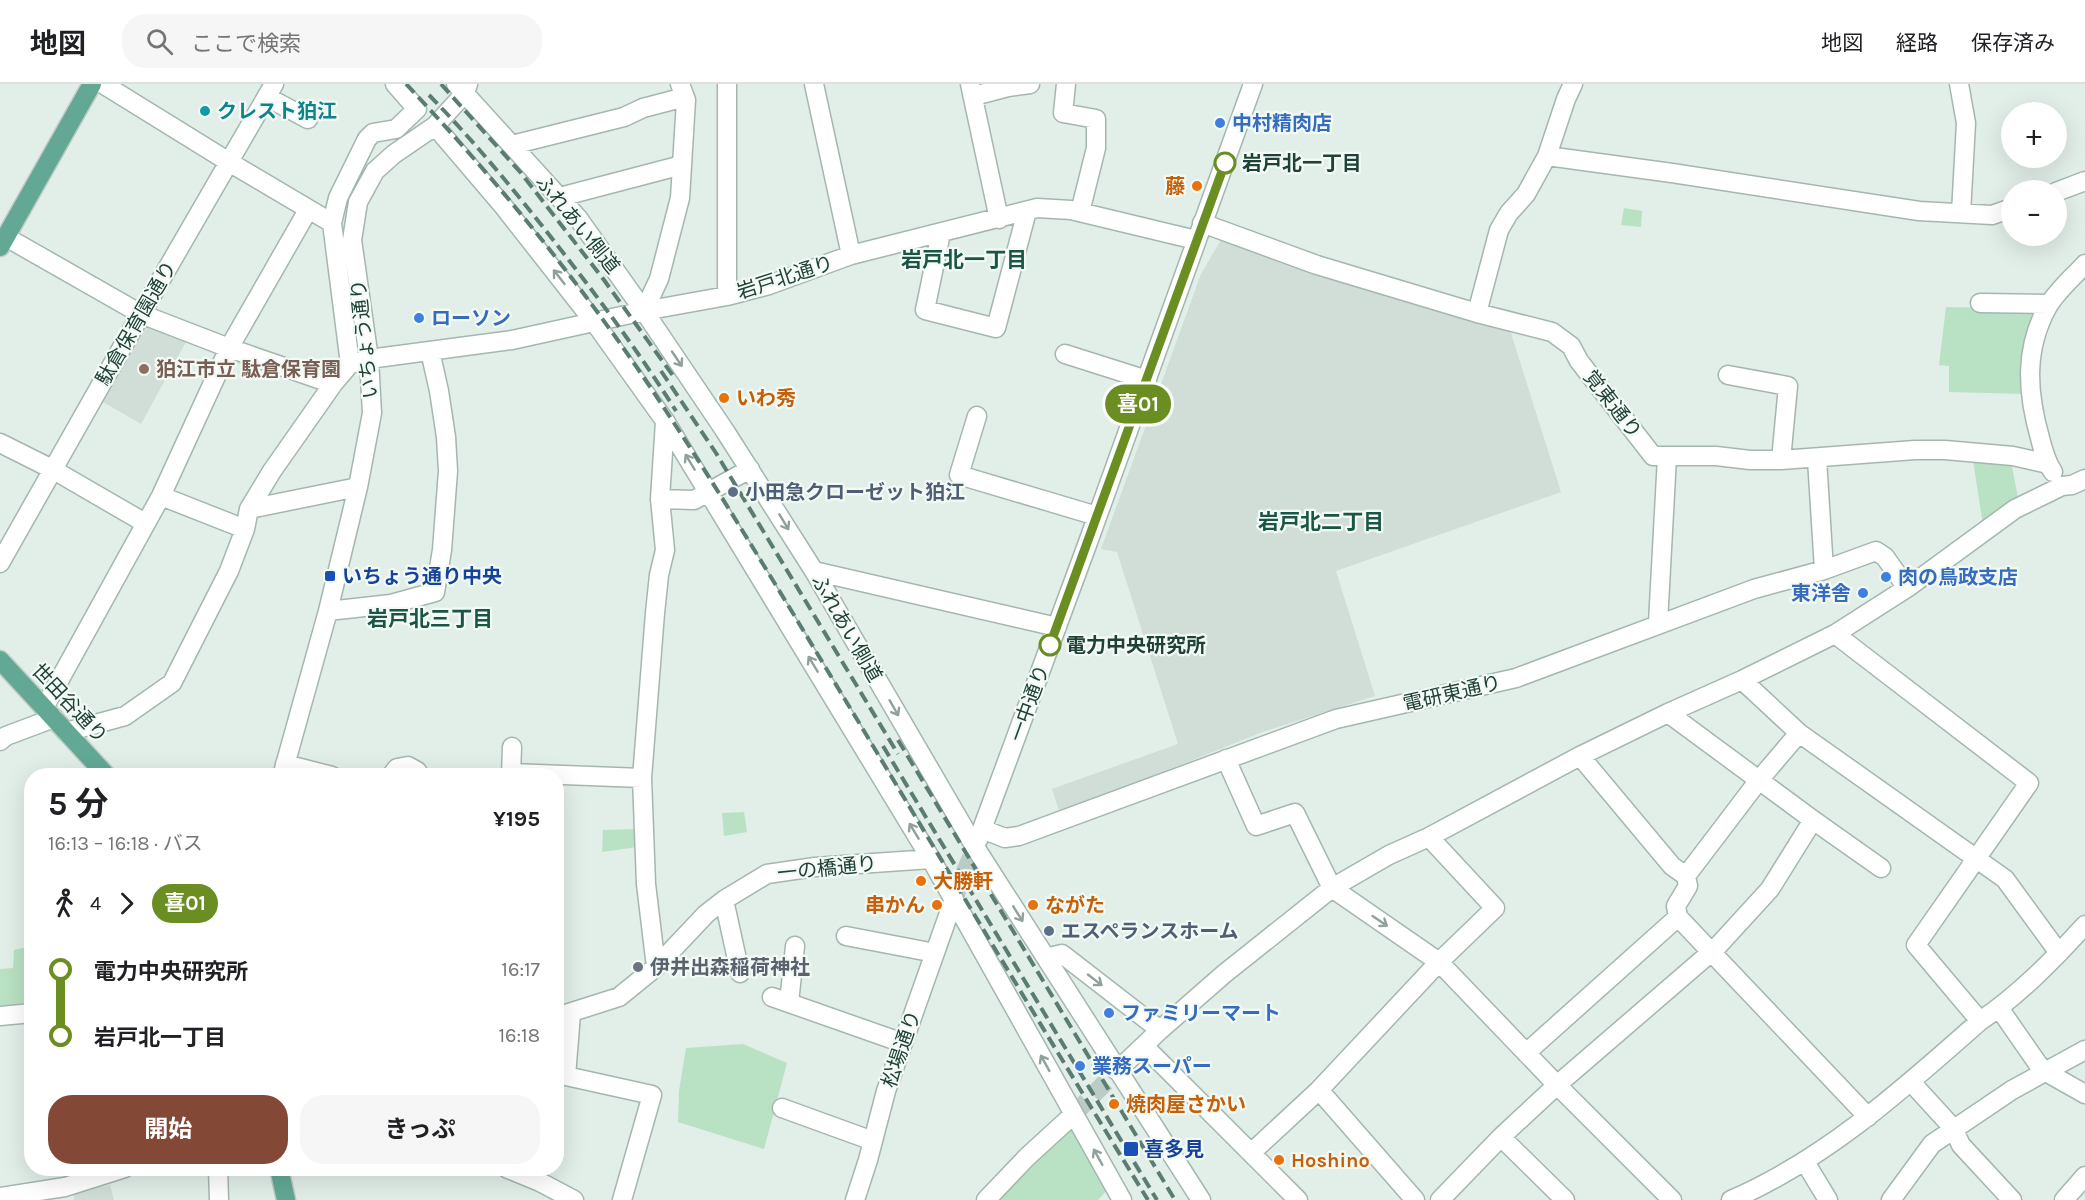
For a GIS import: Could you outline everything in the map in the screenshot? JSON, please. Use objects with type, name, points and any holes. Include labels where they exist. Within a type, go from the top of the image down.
[{"type":"main road","points":[[3,242],[92,84]]},
{"type":"main road","name":"世田谷通り","points":[[0,660],[100,768]]},
{"type":"main road","points":[[281,1176],[286,1200]]},
{"type":"street","points":[[102,84],[332,223]]},
{"type":"street","points":[[66,732],[125,716],[172,684],[229,571],[245,529],[249,510],[272,471],[333,384],[350,364],[332,223],[338,198],[367,139],[373,133],[396,129],[417,109],[395,84]]},
{"type":"street","points":[[727,84],[727,296]]},
{"type":"street","points":[[814,84],[851,255]]},
{"type":"street","points":[[999,219],[972,90],[1030,84]]},
{"type":"street","points":[[1066,84],[1064,112],[1096,119],[1096,148],[1080,212]]},
{"type":"street","name":"一中通り","points":[[975,847],[1253,84]]},
{"type":"street","points":[[1477,314],[1499,230],[1509,213],[1526,194],[1547,156],[1573,84]]},
{"type":"street","points":[[1959,84],[1966,123],[1961,213]]},
{"type":"street","name":"いちょう通り","points":[[285,768],[328,611],[358,487],[372,413],[369,359],[352,240],[358,202],[368,180],[383,162],[435,126],[463,87]]},
{"type":"street","name":"ふれあい側道","points":[[463,87],[578,218],[644,311],[750,470],[814,571],[975,847],[1201,1200]]},
{"type":"street","points":[[270,90],[308,119]]},
{"type":"street","name":"駄倉保育園通り","points":[[0,562],[270,90]]},
{"type":"street","points":[[512,145],[624,117],[682,91],[680,198],[659,279],[644,311]]},
{"type":"street","points":[[435,126],[504,207],[596,323],[665,421],[931,859],[1122,1200]]},
{"type":"street","points":[[1547,156],[1919,211],[1992,215],[2001,212]]},
{"type":"street","points":[[560,197],[682,165]]},
{"type":"street","points":[[2067,188],[2085,181]]},
{"type":"street","name":"岩戸北通り","points":[[350,364],[369,359],[512,340],[644,311],[727,296],[769,285],[851,255],[1037,208],[1080,212],[1199,232]]},
{"type":"street","points":[[0,741],[49,713],[145,523],[161,496],[229,348],[308,210]]},
{"type":"street","points":[[941,233],[925,310],[996,328],[1027,211]]},
{"type":"street","name":"覚東通り","points":[[1199,232],[1477,314],[1552,332],[1571,346],[1579,361],[1653,456],[1667,457]]},
{"type":"street","points":[[3,242],[141,314],[229,348],[333,384]]},
{"type":"street","points":[[2062,486],[2048,464],[2035,421],[2029,379],[2032,346],[2049,304],[2085,264]]},
{"type":"street","points":[[1980,303],[2049,304]]},
{"type":"street","points":[[328,611],[391,604],[435,592],[442,550],[448,471],[446,437],[430,351]]},
{"type":"street","points":[[1065,354],[1147,380]]},
{"type":"street","points":[[1728,375],[1788,386],[1781,460]]},
{"type":"street","points":[[977,416],[959,475],[1097,516]]},
{"type":"street","points":[[656,967],[646,884],[642,778],[655,613],[659,575],[665,550],[660,499],[665,421]]},
{"type":"street","points":[[0,443],[52,469],[145,523]]},
{"type":"street","points":[[1659,623],[1667,457],[1716,456],[1750,460],[1781,460],[1915,450],[1945,450],[2013,456],[2048,464]]},
{"type":"street","points":[[1817,459],[1824,570]]},
{"type":"street","points":[[660,499],[694,500],[750,470]]},
{"type":"street","points":[[1117,1071],[1224,974],[1332,888],[1389,855],[1429,837],[1580,756],[1835,634],[1907,588],[2015,509],[2062,486],[2072,485],[2085,478]]},
{"type":"street","points":[[249,510],[358,487]]},
{"type":"street","points":[[161,496],[245,529]]},
{"type":"street","name":"電研東通り","points":[[982,829],[1005,838],[1012,838],[1336,719],[1516,678],[1754,589],[1824,570],[1876,551],[1884,557],[1907,588]]},
{"type":"street","points":[[814,571],[1057,627]]},
{"type":"street","points":[[1835,634],[2029,783],[1916,945],[1980,1021]]},
{"type":"street","points":[[1742,680],[1799,733],[2005,879],[2059,953]]},
{"type":"street","points":[[1668,713],[1881,868]]},
{"type":"street","points":[[1686,876],[1759,780],[1799,733]]},
{"type":"street","points":[[511,768],[512,747]]},
{"type":"street","points":[[1580,756],[1672,866],[1686,876],[1688,886],[1676,906],[1678,917],[1868,1117]]},
{"type":"street","points":[[1226,759],[1256,826],[1295,813],[1332,888],[1439,962],[1672,1200]]},
{"type":"street","points":[[397,768],[408,766],[414,768]]},
{"type":"street","points":[[564,776],[642,778]]},
{"type":"street","points":[[1440,1200],[1501,1137],[1557,1085],[1711,952],[1770,888],[1813,820]]},
{"type":"street","points":[[1251,1153],[1319,1090],[1439,962],[1494,908],[1429,837]]},
{"type":"street","name":"一の橋通り","points":[[564,1015],[619,997],[656,967],[706,914],[724,900],[767,874],[815,867],[931,859]]},
{"type":"street","name":"松場通り","points":[[855,1200],[886,1091],[954,899]]},
{"type":"street","points":[[724,900],[740,973]]},
{"type":"street","points":[[1526,1053],[1678,917]]},
{"type":"street","points":[[1731,1200],[1751,1196],[1805,1162],[1868,1117],[1980,1021],[1999,1008],[2059,953],[2085,925]]},
{"type":"street","points":[[846,936],[935,953]]},
{"type":"street","points":[[789,1003],[795,946]]},
{"type":"street","points":[[1046,958],[1062,954],[1160,1030]]},
{"type":"street","points":[[772,997],[903,1043]]},
{"type":"street","points":[[1999,1008],[2038,1064],[2046,1072],[2085,1094]]},
{"type":"street","points":[[0,1016],[24,1014]]},
{"type":"street","points":[[564,1015],[566,1076],[652,1095],[622,1200]]},
{"type":"street","points":[[1144,1046],[1298,1200]]},
{"type":"street","points":[[1893,1197],[1932,1144],[2012,1090],[2085,1050]]},
{"type":"street","points":[[1911,1082],[1953,1128],[1961,1145],[2012,1200]]},
{"type":"street","points":[[1319,1090],[1415,1200]]},
{"type":"street","points":[[782,1108],[873,1141]]},
{"type":"street","points":[[986,1200],[1027,1157],[1074,1114]]},
{"type":"street","points":[[1501,1137],[1565,1200]]},
{"type":"street","points":[[1805,1162],[1828,1200]]},
{"type":"street","points":[[2,1198],[65,1187],[100,1176]]},
{"type":"street","points":[[218,1176],[219,1200]]},
{"type":"street","points":[[525,1176],[574,1200]]},
{"type":"street","points":[[2064,1200],[2085,1176]]},
{"type":"shaded area","name":"電力中央研究所","points":[[1222,238],[1482,325],[1510,330],[1561,492],[1336,571],[1375,696],[1265,731],[1060,813],[1052,789],[1178,744],[1117,552],[1101,549],[1201,274]]},
{"type":"shaded area","name":"狛江市立 駄倉保育園","points":[[144,324],[187,340],[141,424],[98,399]]},
{"type":"shaded area","points":[[110,1185],[114,1200],[74,1200],[74,1193]]},
{"type":"green space","points":[[1624,208],[1642,211],[1641,227],[1621,225]]},
{"type":"green space","points":[[1946,307],[2042,309],[2026,394],[1949,392],[1949,366],[1939,365]]},
{"type":"green space","points":[[1972,454],[2010,457],[2019,503],[1983,525]]},
{"type":"green space","points":[[744,812],[747,832],[724,836],[722,813]]},
{"type":"green space","points":[[637,829],[637,847],[602,852],[603,830]]},
{"type":"green space","points":[[24,948],[24,1008],[0,1011],[0,969],[13,968],[14,950]]},
{"type":"green space","points":[[743,1044],[787,1063],[764,1149],[678,1122],[679,1091],[686,1048]]},
{"type":"green space","points":[[1073,1126],[1107,1190],[1098,1200],[998,1200]]},
{"type":"tunnel","points":[[954,899],[975,847]]},
{"type":"tunnel","points":[[1074,1114],[1117,1071]]},
{"type":"railway","points":[[406,84],[469,153],[558,260],[669,415],[778,589],[1148,1200]]},
{"type":"railway","points":[[441,84],[521,173],[604,280],[674,377]]},
{"type":"railway","points":[[429,95],[493,166],[554,241],[617,324],[676,411]]},
{"type":"railway","points":[[661,371],[716,453],[898,754]]},
{"type":"railway","points":[[898,740],[1175,1200]]},
{"type":"railway","points":[[883,746],[1157,1200]]},
{"type":"bus line","name":"喜01","points":[[1050,645],[1225,163]]},
{"type":"place","name":"クレスト狛江","points":[[205,111]]},
{"type":"place","name":"中村精肉店","points":[[1220,123]]},
{"type":"place","name":"岩戸北一丁目","points":[[1225,163]]},
{"type":"place","name":"藤","points":[[1197,186]]},
{"type":"place","name":"ローソン","points":[[419,318]]},
{"type":"place","name":"狛江市立 駄倉保育園","points":[[144,369]]},
{"type":"place","name":"いわ秀","points":[[724,398]]},
{"type":"place","name":"小田急クローゼット狛江","points":[[733,492]]},
{"type":"place","name":"いちょう通り中央","points":[[330,576]]},
{"type":"place","name":"肉の鳥政支店","points":[[1886,577]]},
{"type":"place","name":"東洋舎","points":[[1863,593]]},
{"type":"place","name":"電力中央研究所","points":[[1050,645]]},
{"type":"place","name":"大勝軒","points":[[921,881]]},
{"type":"place","name":"串かん","points":[[937,905]]},
{"type":"place","name":"ながた","points":[[1033,905]]},
{"type":"place","name":"エスペランスホーム","points":[[1049,931]]},
{"type":"place","name":"伊井出森稲荷神社","points":[[638,967]]},
{"type":"place","name":"ファミリーマート","points":[[1109,1013]]},
{"type":"place","name":"業務スーパー","points":[[1080,1066]]},
{"type":"place","name":"焼肉屋さかい","points":[[1114,1104]]},
{"type":"place","name":"喜多見","points":[[1131,1149]]},
{"type":"place","name":"Hoshino","points":[[1279,1160]]},
{"type":"district","name":"岩戸北一丁目","points":[[964,260]]},
{"type":"district","name":"岩戸北二丁目","points":[[1321,522]]},
{"type":"district","name":"岩戸北三丁目","points":[[430,619]]}]
